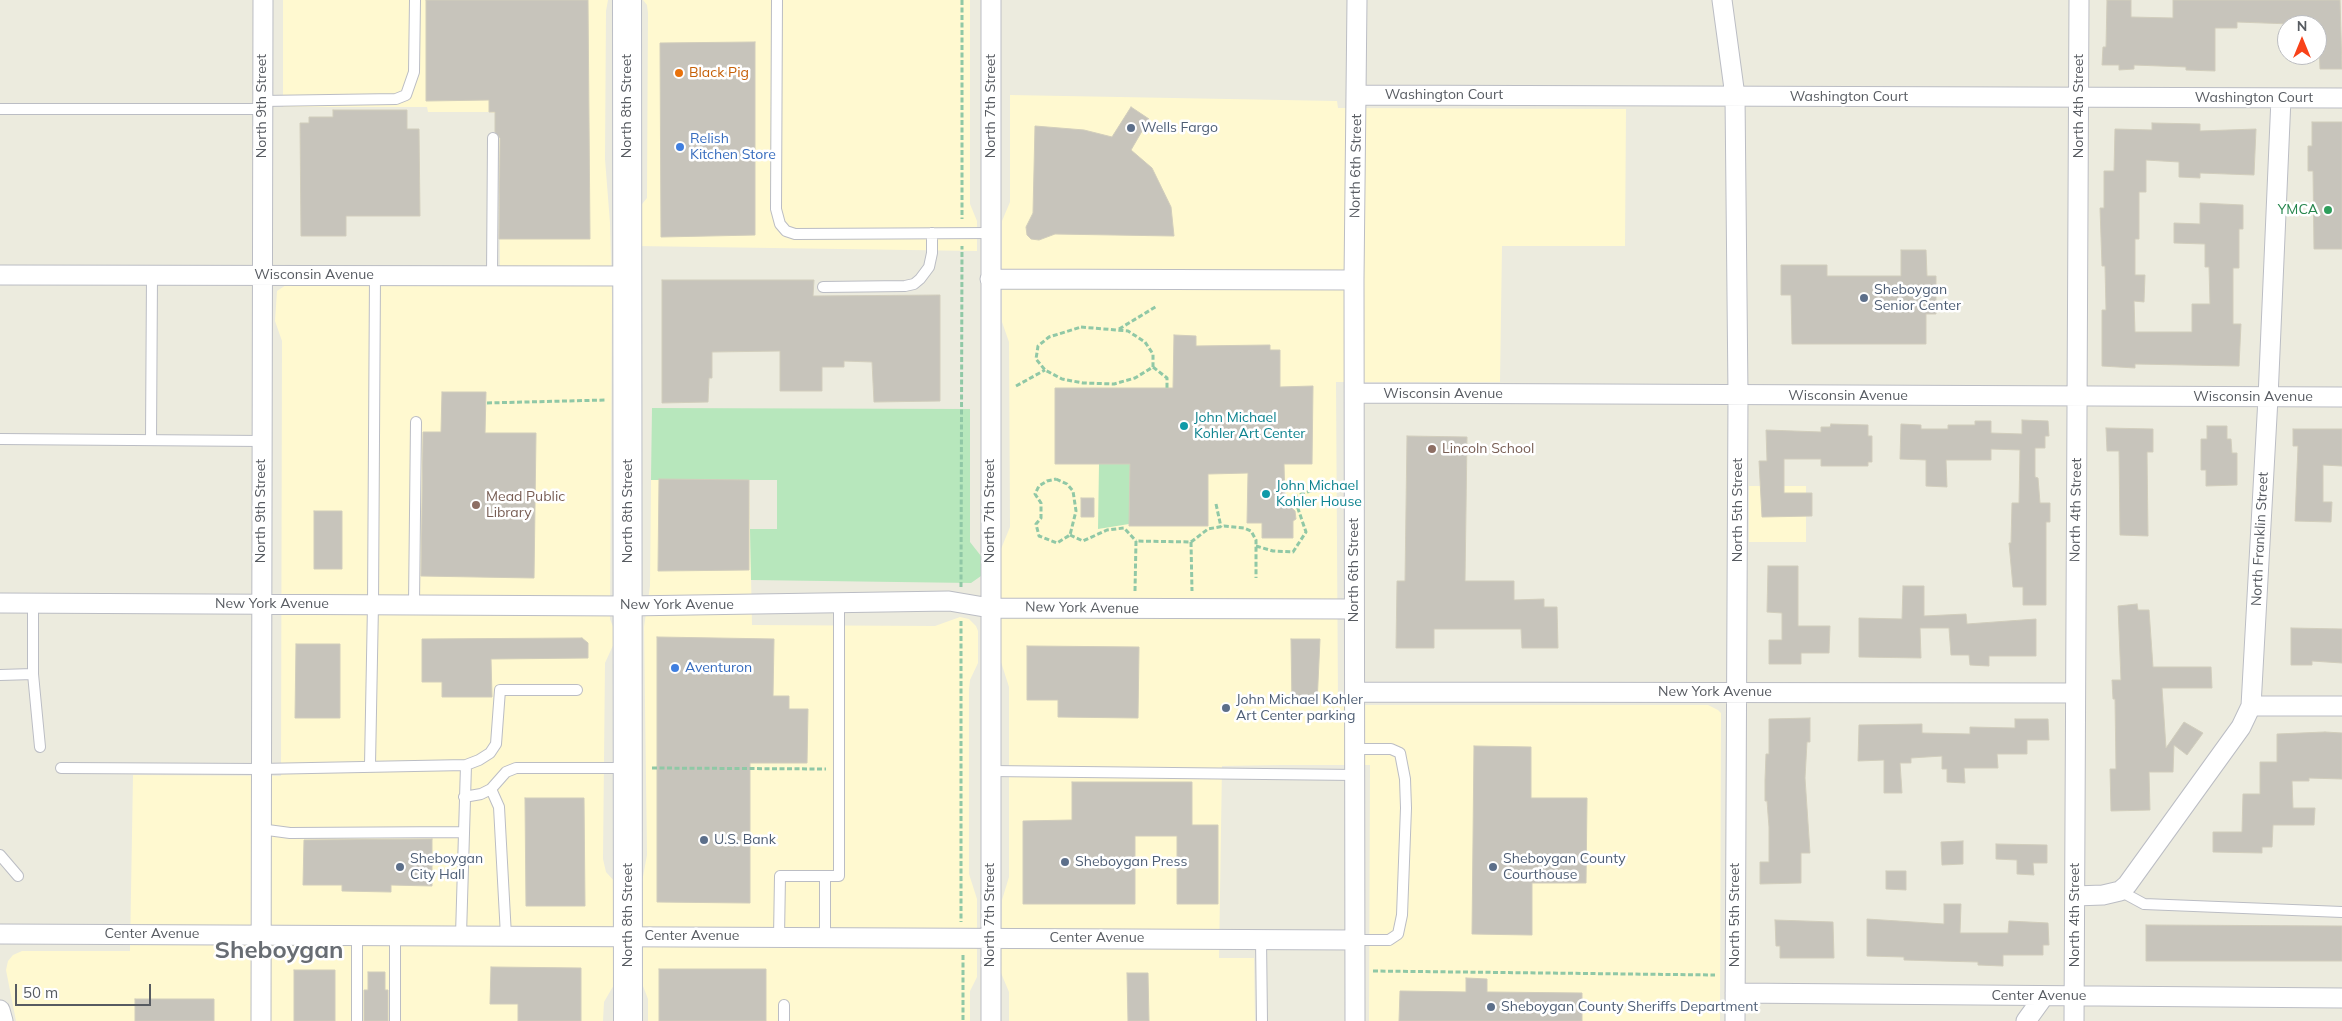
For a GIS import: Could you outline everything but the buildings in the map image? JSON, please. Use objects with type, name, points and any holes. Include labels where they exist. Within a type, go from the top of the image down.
[{"type":"main road","name":"North 8th Street","points":[[627,0],[628,606],[640,768],[628,936],[628,1021]]},
{"type":"street","name":"North 9th Street","points":[[261,1021],[263,0]]},
{"type":"street","name":"North 7th Street","points":[[990,1021],[991,0]]},
{"type":"street","name":"North 6th Street","points":[[1355,1021],[1354,280],[1357,0]]},
{"type":"street","name":"North 5th Street","points":[[1722,0],[1735,96],[1738,395],[1735,1021]]},
{"type":"street","name":"North 4th Street","points":[[2074,1021],[2079,0]]},
{"type":"street","name":"Washington Court","points":[[1357,95],[2342,98]]},
{"type":"street","name":"North Franklin Street","points":[[2120,891],[2127,886],[2242,727],[2251,706],[2268,398],[2281,98]]},
{"type":"street","name":"Wisconsin Avenue","points":[[0,275],[628,276]]},
{"type":"street","points":[[990,279],[1354,280]]},
{"type":"street","name":"Wisconsin Avenue","points":[[1354,393],[2342,397]]},
{"type":"street","name":"New York Avenue","points":[[0,603],[628,606],[962,603],[990,608],[1354,609]]},
{"type":"street","name":"New York Avenue","points":[[1355,692],[2075,692]]},
{"type":"street","points":[[2251,706],[2342,706]]},
{"type":"street","points":[[2075,896],[2120,891]]},
{"type":"street","name":"Center Avenue","points":[[0,934],[1355,940]]},
{"type":"street","name":"Center Avenue","points":[[1735,992],[2342,998]]},
{"type":"street","points":[[2026,1021],[2044,996]]},
{"type":"street","points":[[0,1010],[2,1021]]},
{"type":"lane","points":[[0,109],[262,105],[396,99],[406,95],[414,72],[415,0]]},
{"type":"lane","points":[[777,0],[776,209],[780,224],[786,232],[795,234],[991,233]]},
{"type":"lane","points":[[492,276],[493,138]]},
{"type":"lane","points":[[823,287],[904,286],[914,284],[929,267],[932,253],[932,233]]},
{"type":"lane","points":[[151,440],[152,275]]},
{"type":"lane","points":[[370,766],[375,275]]},
{"type":"lane","points":[[414,604],[416,422]]},
{"type":"lane","points":[[0,439],[262,441]]},
{"type":"lane","points":[[33,603],[33,674],[40,747]]},
{"type":"lane","points":[[779,937],[780,876],[838,876],[839,603]]},
{"type":"lane","points":[[0,675],[33,674]]},
{"type":"lane","points":[[61,768],[260,769],[466,765],[490,753],[496,744],[500,690],[577,690]]},
{"type":"lane","points":[[1355,749],[1388,748],[1397,750],[1400,753],[1405,779],[1406,808],[1402,915],[1398,934],[1391,940],[1355,940]]},
{"type":"lane","points":[[461,935],[466,765]]},
{"type":"lane","points":[[464,797],[480,794],[491,789],[506,772],[516,768],[640,768]]},
{"type":"lane","points":[[990,771],[1356,775]]},
{"type":"lane","points":[[491,789],[499,807],[506,936]]},
{"type":"lane","points":[[260,829],[290,833],[463,832]]},
{"type":"lane","points":[[0,855],[18,876]]},
{"type":"lane","points":[[825,876],[825,937]]},
{"type":"lane","points":[[2120,891],[2144,904],[2342,912]]},
{"type":"lane","points":[[357,1021],[358,935]]},
{"type":"lane","points":[[395,935],[396,1021]]},
{"type":"lane","points":[[1261,939],[1262,1021]]},
{"type":"lane","points":[[784,1006],[784,1021]]},
{"type":"path","points":[[962,0],[962,603],[960,634],[963,1021]]},
{"type":"path","points":[[1118,330],[1157,306]]},
{"type":"path","points":[[1081,327],[1128,331],[1145,342],[1153,354],[1153,368],[1135,378],[1114,384],[1083,384],[1062,379],[1046,370],[1036,359],[1038,346],[1049,337],[1081,327]]},
{"type":"path","points":[[1153,368],[1167,378],[1167,388]]},
{"type":"path","points":[[1016,386],[1046,370]]},
{"type":"path","points":[[487,403],[606,400]]},
{"type":"path","points":[[1056,479],[1067,484],[1073,491],[1076,511],[1070,535],[1057,543],[1039,536],[1036,524],[1041,518],[1041,502],[1035,494],[1039,486],[1047,480],[1056,479]]},
{"type":"path","points":[[1256,546],[1274,551],[1293,552],[1306,532],[1294,497],[1310,491],[1322,490]]},
{"type":"path","points":[[1216,504],[1221,527]]},
{"type":"path","points":[[1136,541],[1192,542],[1208,529],[1221,527],[1244,528],[1251,531],[1256,546],[1256,578]]},
{"type":"path","points":[[1070,535],[1083,540],[1107,530],[1124,528],[1136,541],[1135,608]]},
{"type":"path","points":[[1192,542],[1192,609]]},
{"type":"path","points":[[640,768],[838,769]]},
{"type":"path","points":[[1355,969],[1382,973],[1714,975]]},
{"type":"shaded area","points":[[283,0],[608,0],[606,11],[605,159],[610,223],[612,296],[610,619],[615,632],[615,641],[605,663],[603,859],[606,872],[615,882],[615,983],[604,1002],[603,1021],[16,1021],[6,970],[8,961],[13,955],[22,951],[130,951],[133,775],[281,776],[282,341],[275,321],[277,291],[286,285],[500,281],[499,114],[489,112],[428,112],[427,107],[283,107]]},
{"type":"shaded area","points":[[643,0],[970,0],[970,204],[977,221],[977,251],[636,246],[638,209],[647,198],[648,13],[647,5]]},
{"type":"shaded area","points":[[1010,95],[1337,101],[1338,108],[1626,109],[1625,246],[1502,246],[1500,382],[1336,382],[1338,705],[1708,705],[1718,710],[1721,713],[1720,1021],[1369,1021],[1370,765],[1282,765],[1222,766],[1219,958],[1254,958],[1255,1021],[1009,1021],[1009,992],[1001,973],[1002,900],[1009,877],[1009,687],[1001,662],[1001,549],[1010,527],[1009,342],[1002,322],[1002,221],[1010,202]]},
{"type":"shaded area","points":[[651,480],[749,480],[752,625],[935,626],[960,617],[969,619],[976,626],[978,631],[978,663],[970,680],[969,689],[969,874],[977,899],[977,977],[970,991],[970,1021],[648,1021],[648,999],[643,986],[642,882],[647,855],[644,627],[650,586]]},
{"type":"shaded area","points":[[1749,486],[1806,486],[1806,542],[1749,542]]},
{"type":"green space","points":[[652,408],[970,409],[970,542],[981,556],[981,576],[971,583],[751,580],[750,529],[777,529],[777,480],[651,480]]},
{"type":"green space","points":[[1099,464],[1130,464],[1129,524],[1098,529]]},
{"type":"place","name":"Black Pig","points":[[679,73]]},
{"type":"place","name":"Wells Fargo","points":[[1131,128]]},
{"type":"place","name":"Relish Kitchen Store","points":[[680,147]]},
{"type":"place","name":"YMCA","points":[[2328,210]]},
{"type":"place","name":"Sheboygan Senior Center","points":[[1864,298]]},
{"type":"place","name":"John Michael Kohler Art Center","points":[[1184,426]]},
{"type":"place","name":"Lincoln School","points":[[1432,449]]},
{"type":"place","name":"John Michael Kohler House","points":[[1266,494]]},
{"type":"place","name":"Mead Public Library","points":[[476,505]]},
{"type":"place","name":"Aventuron","points":[[675,668]]},
{"type":"place","name":"John Michael Kohler Art Center parking","points":[[1226,708]]},
{"type":"place","name":"U.S. Bank","points":[[704,840]]},
{"type":"place","name":"Sheboygan Press","points":[[1065,862]]},
{"type":"place","name":"Sheboygan City Hall","points":[[400,867]]},
{"type":"place","name":"Sheboygan County Courthouse","points":[[1493,867]]},
{"type":"place","name":"Sheboygan County Sheriffs Department","points":[[1491,1007]]},
{"type":"district","name":"Sheboygan","points":[[279,951]]}]
